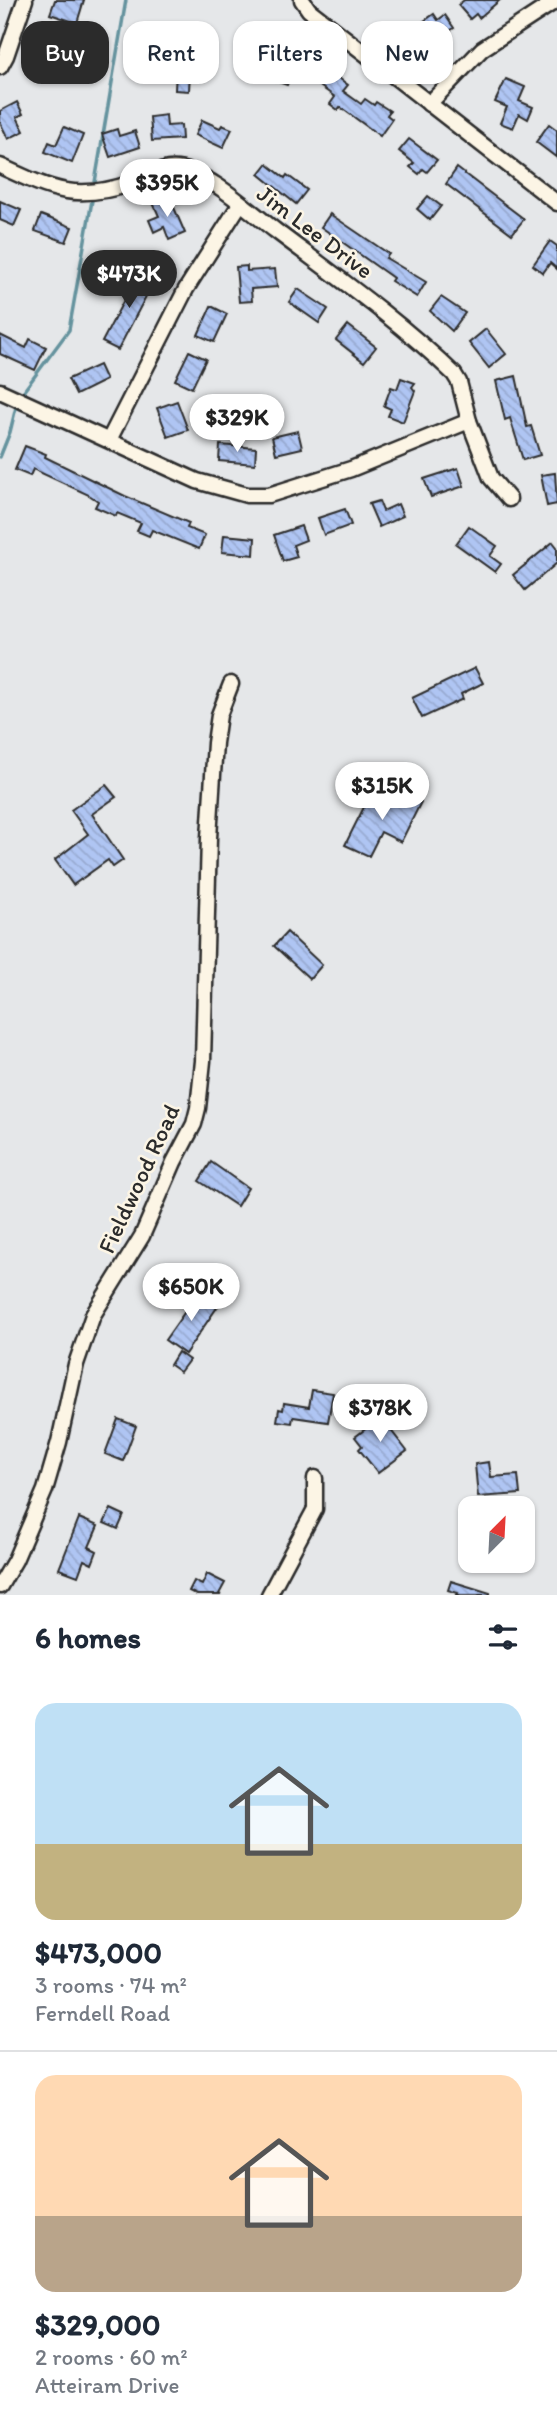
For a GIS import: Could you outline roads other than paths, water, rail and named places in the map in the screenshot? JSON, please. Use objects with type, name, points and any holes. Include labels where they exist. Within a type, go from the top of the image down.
[{"type":"street","points":[[0,67],[26,0]]},
{"type":"street","points":[[302,0],[310,10],[557,203]]},
{"type":"street","points":[[429,104],[482,49],[557,0]]},
{"type":"street","name":"Jim Lee Drive","points":[[0,166],[44,186],[79,194],[111,190],[149,177],[163,169],[177,169],[211,181],[367,300],[454,374],[491,478],[509,499]]},
{"type":"street","points":[[109,440],[186,289],[240,204]]},
{"type":"street","points":[[0,391],[217,488],[247,495],[269,495],[351,469],[469,422]]},
{"type":"street","name":"Fieldwood Road","points":[[0,1586],[45,1490],[59,1442],[76,1364],[93,1315],[142,1237],[174,1162],[194,1124],[202,1060],[214,756],[219,715],[231,684]]},
{"type":"street","points":[[269,1595],[315,1509],[315,1478]]},
{"type":"waterway","points":[[94,188],[126,0]]},
{"type":"waterway","points":[[20,396],[69,330],[93,195]]},
{"type":"waterway","points":[[0,457],[17,403]]}]
